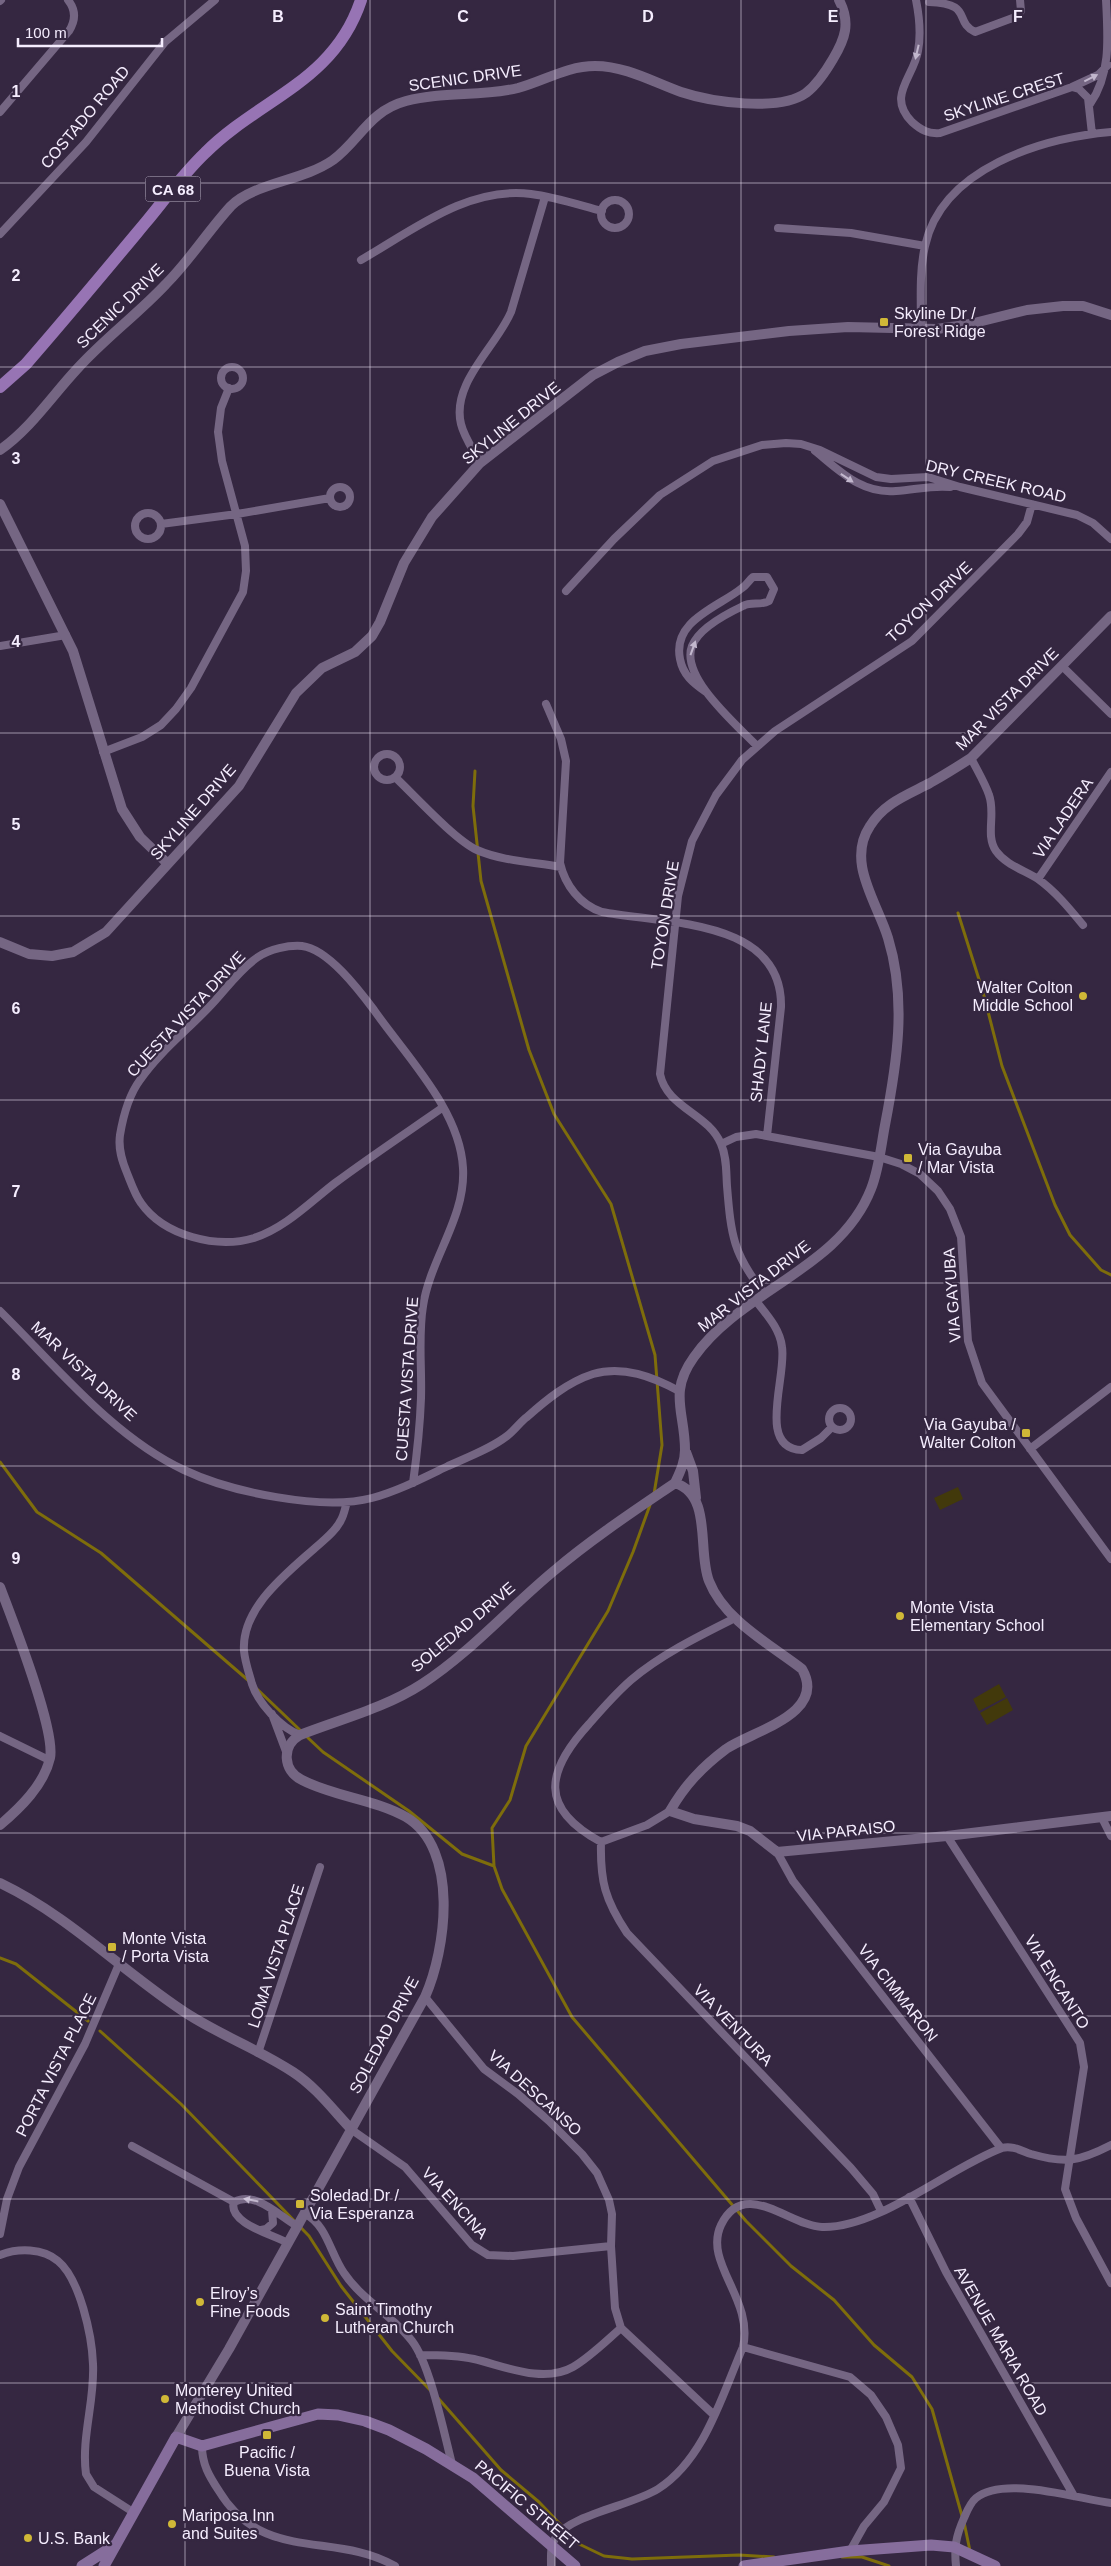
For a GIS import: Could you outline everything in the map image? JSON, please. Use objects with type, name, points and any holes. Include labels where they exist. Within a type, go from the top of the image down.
[{"type":"main road","name":"CA 68","points":[[0,387],[26,364],[204,154],[244,120],[304,80],[322,64],[351,24],[361,0]]},
{"type":"main road","name":"PACIFIC STREET","points":[[202,2446],[292,2420],[328,2414],[352,2417],[390,2430],[452,2464],[491,2492],[551,2547],[575,2566]]},
{"type":"main road","points":[[176,2437],[202,2446]]},
{"type":"main road","name":"SOLEDAD DRIVE","points":[[104,2566],[176,2437]]},
{"type":"main road","points":[[82,2566],[116,2544]]},
{"type":"main road","points":[[744,2566],[908,2546],[954,2547],[994,2566]]},
{"type":"street","points":[[0,112],[75,22],[74,12],[68,0]]},
{"type":"street","name":"COSTADO ROAD","points":[[0,234],[86,142],[166,42],[215,0]]},
{"type":"street","name":"SCENIC DRIVE","points":[[0,450],[32,424],[76,370],[169,281],[232,206],[248,195],[319,169],[348,148],[363,128],[383,112],[404,102],[444,95],[484,94],[518,88],[569,70],[590,66],[626,71],[680,91],[720,102],[765,103],[794,99],[816,84],[844,42],[847,20],[840,0]]},
{"type":"street","points":[[929,2],[943,0]]},
{"type":"street","points":[[916,2],[946,3],[958,8],[967,25],[976,32],[1018,16],[1021,11],[1020,0]]},
{"type":"street","points":[[1092,134],[1090,104],[1104,84],[1108,65],[1106,0]]},
{"type":"street","name":"SKYLINE CREST","points":[[916,2],[919,48],[904,83],[901,102],[908,118],[926,132],[940,134],[1072,87],[1084,93],[1090,104]]},
{"type":"street","points":[[1072,87],[1098,75],[1108,65]]},
{"type":"street","points":[[921,329],[925,246],[934,221],[945,203],[976,175],[1032,149],[1092,134],[1111,132]]},
{"type":"street","points":[[362,260],[464,202],[481,197],[512,193],[545,197],[602,211]]},
{"type":"street","points":[[480,463],[461,424],[460,406],[469,380],[505,325],[511,312],[545,197]]},
{"type":"street","points":[[778,228],[851,233],[925,246]]},
{"type":"street","name":"SKYLINE DRIVE","points":[[0,942],[15,949],[40,956],[52,956],[73,952],[106,932],[239,786],[296,693],[322,668],[354,652],[372,636],[380,622],[404,564],[432,517],[480,463],[593,375],[645,351],[681,344],[824,328],[921,329],[970,324],[1045,307],[1083,306],[1111,315]]},
{"type":"street","points":[[103,752],[142,737],[161,725],[186,695],[243,592],[246,559],[237,514],[222,461],[218,432],[221,408],[229,388]]},
{"type":"street","name":"DRY CREEK ROAD","points":[[566,591],[638,514],[702,467],[729,455],[762,446],[786,443],[809,447],[876,477],[891,479],[928,477],[960,487],[1086,518],[1111,539]]},
{"type":"street","points":[[809,447],[843,476],[870,488],[895,492],[928,486],[960,487]]},
{"type":"street","points":[[161,524],[237,514],[330,498]]},
{"type":"street","points":[[0,504],[66,635],[81,673],[116,793],[129,822],[140,837],[167,863]]},
{"type":"street","name":"TOYON DRIVE","points":[[765,1294],[745,1268],[733,1241],[726,1165],[721,1144],[701,1120],[670,1095],[660,1074],[678,896],[692,841],[707,810],[742,760],[757,746],[852,678],[912,641],[1018,534],[1027,522],[1032,504]]},
{"type":"street","points":[[706,692],[691,665],[692,645],[707,629],[741,606],[769,601],[774,588],[767,577],[753,577],[741,589],[697,618],[685,631],[679,647],[681,665],[691,681],[706,692],[757,746]]},
{"type":"street","name":"MAR VISTA DRIVE","points":[[0,1311],[110,1420],[162,1458],[184,1470],[228,1487],[269,1496],[347,1502],[372,1498],[413,1483],[492,1446],[509,1435],[526,1418],[558,1392],[592,1375],[611,1371],[636,1374],[657,1379],[679,1391],[687,1368],[703,1345],[765,1294],[822,1252],[849,1227],[870,1191],[879,1157],[899,1043],[899,1002],[888,940],[861,864],[863,840],[868,827],[888,805],[947,774],[971,758],[1111,616]]},
{"type":"street","points":[[0,646],[66,635]]},
{"type":"street","points":[[1062,666],[1111,714]]},
{"type":"street","points":[[396,778],[460,837],[476,849],[498,856],[560,867],[559,850],[565,808],[566,761],[562,739],[546,704]]},
{"type":"street","points":[[971,758],[990,796],[992,814],[991,833],[995,849],[1007,861],[1038,879],[1063,901],[1083,925]]},
{"type":"street","name":"VIA LADERA","points":[[1038,879],[1111,772]]},
{"type":"street","name":"SHADY LANE","points":[[560,867],[576,895],[592,909],[612,914],[711,928],[732,936],[764,958],[775,974],[781,995],[767,1136]]},
{"type":"street","name":"CUESTA VISTA DRIVE","points":[[413,1483],[421,1398],[423,1306],[434,1265],[456,1211],[463,1177],[459,1144],[454,1129],[442,1108],[413,1063],[368,1002],[340,971],[316,951],[292,946],[274,950],[256,958],[140,1080],[129,1101],[120,1132],[120,1149],[131,1184],[140,1203],[153,1215],[167,1225],[194,1239],[210,1242],[241,1240],[268,1231],[292,1218],[376,1153],[442,1108]]},
{"type":"street","name":"VIA GAYUBA","points":[[721,1144],[744,1136],[767,1136],[879,1157],[901,1164],[920,1174],[938,1191],[950,1209],[964,1247],[967,1332],[973,1362],[992,1401],[1111,1559]]},
{"type":"street","points":[[756,1302],[776,1329],[782,1348],[776,1425],[780,1439],[790,1448],[802,1450],[832,1427]]},
{"type":"street","points":[[1030,1449],[1111,1387]]},
{"type":"street","points":[[679,1391],[685,1450],[693,1471],[706,1574],[712,1589],[735,1618],[802,1669],[808,1682],[805,1699],[800,1708],[789,1716],[728,1748],[699,1770],[665,1816],[647,1825],[600,1842],[574,1825],[559,1803],[555,1784],[559,1765],[565,1753],[601,1711],[632,1679],[678,1647],[735,1618]]},
{"type":"street","points":[[685,1450],[684,1459],[675,1483],[689,1490],[697,1502]]},
{"type":"street","name":"SOLEDAD DRIVE","points":[[300,1735],[372,1709],[421,1685],[456,1658],[554,1570],[621,1518],[675,1483]]},
{"type":"street","points":[[300,1735],[291,1731],[255,1693],[246,1665],[244,1649],[251,1619],[272,1587],[331,1533],[341,1521],[347,1502]]},
{"type":"street","points":[[0,1586],[48,1725],[51,1741],[49,1760],[38,1783],[0,1825]]},
{"type":"street","points":[[271,1712],[287,1754]]},
{"type":"street","points":[[287,1754],[290,1742],[300,1735]]},
{"type":"street","points":[[0,1736],[49,1760]]},
{"type":"street","name":"SOLEDAD DRIVE","points":[[176,2437],[229,2349],[425,1997],[441,1948],[443,1916],[439,1869],[426,1837],[415,1823],[393,1811],[303,1781],[291,1772],[287,1754]]},
{"type":"street","name":"VIA PARAISO","points":[[670,1810],[694,1819],[738,1826],[750,1831],[777,1852],[947,1836],[1106,1817]]},
{"type":"street","points":[[1106,1817],[1111,1836]]},
{"type":"street","name":"VIA ENCANTO","points":[[947,1836],[1080,2043],[1084,2067],[1065,2183],[1066,2194],[1111,2283]]},
{"type":"street","name":"VIA VENTURA","points":[[600,1842],[600,1870],[605,1891],[610,1905],[627,1933],[851,2168],[873,2194],[881,2210]]},
{"type":"street","name":"VIA CIMMARON","points":[[777,1852],[793,1881],[1001,2148]]},
{"type":"street","name":"LOMA VISTA PLACE","points":[[258,2053],[320,1867]]},
{"type":"street","points":[[0,1883],[61,1918],[119,1964],[199,2022],[287,2068],[306,2081],[352,2130]]},
{"type":"street","name":"PORTA VISTA PLACE","points":[[0,2234],[7,2199],[19,2167],[85,2044],[119,1964]]},
{"type":"street","name":"VIA DESCANSO","points":[[425,1997],[484,2069],[549,2121],[590,2163],[609,2200],[612,2214],[611,2246],[615,2308],[621,2328]]},
{"type":"street","name":"VIA ENCINA","points":[[352,2130],[405,2167],[472,2245],[482,2253],[514,2256],[611,2246]]},
{"type":"street","points":[[551,2566],[551,2547],[556,2535],[566,2526],[637,2500],[659,2488],[696,2451],[714,2415],[743,2347],[746,2334],[741,2306],[718,2256],[717,2241],[725,2217],[738,2207],[763,2205],[813,2226],[828,2227],[852,2222],[881,2210],[1001,2148],[1010,2147],[1036,2155],[1069,2160],[1085,2158],[1111,2145]]},
{"type":"street","points":[[132,2146],[234,2202],[249,2198],[262,2203],[298,2226]]},
{"type":"street","name":"AVENUE MARIA ROAD","points":[[909,2197],[956,2289],[1074,2496]]},
{"type":"street","points":[[234,2202],[233,2208],[240,2219],[252,2228],[288,2242]]},
{"type":"street","points":[[260,2230],[266,2229],[273,2223],[272,2210]]},
{"type":"street","points":[[305,2214],[320,2225],[338,2264],[348,2280],[412,2341],[420,2356],[452,2464]]},
{"type":"street","points":[[0,2255],[17,2250],[40,2252],[58,2260],[68,2274],[79,2297],[88,2329],[93,2365],[86,2474],[94,2487],[133,2512]]},
{"type":"street","points":[[420,2356],[445,2355],[474,2359],[514,2370],[555,2372],[573,2367],[621,2328],[714,2415]]},
{"type":"street","points":[[743,2347],[850,2377],[871,2395],[886,2416],[900,2451],[901,2468],[884,2502],[864,2526],[850,2552]]},
{"type":"street","points":[[202,2446],[202,2460],[222,2496],[241,2517],[258,2530],[284,2540],[374,2557],[395,2566]]},
{"type":"street","points":[[956,2566],[954,2547],[968,2510],[972,2502],[984,2494],[1005,2488],[1074,2496],[1111,2503]]},
{"type":"shaded area","points":[[958,1487],[963,1499],[940,1510],[934,1498]]},
{"type":"shaded area","points":[[999,1684],[1006,1697],[979,1711],[973,1699]]},
{"type":"shaded area","points":[[1007,1698],[1013,1710],[987,1725],[980,1713]]},
{"type":"waterway","points":[[475,771],[473,806],[481,881],[529,1050],[554,1114],[611,1204],[655,1355],[662,1445],[654,1494]]},
{"type":"waterway","points":[[958,913],[983,992],[1002,1066],[1055,1205],[1070,1235],[1101,1270],[1111,1275]]},
{"type":"waterway","points":[[0,1462],[37,1512],[101,1553],[249,1681]]},
{"type":"waterway","points":[[650,1505],[633,1552],[608,1611],[526,1746],[510,1800],[492,1828],[494,1866],[502,1889],[572,2017],[746,2221],[791,2266],[834,2300],[874,2345],[912,2377],[932,2409],[962,2516]]},
{"type":"waterway","points":[[257,1689],[301,1731]]},
{"type":"waterway","points":[[306,1736],[323,1752],[409,1811],[462,1854],[494,1866]]},
{"type":"waterway","points":[[0,1958],[16,1964],[88,2021]]},
{"type":"waterway","points":[[100,2031],[181,2104],[309,2236],[341,2286],[392,2351],[432,2392]]},
{"type":"waterway","points":[[438,2398],[501,2470],[539,2502],[579,2544],[604,2556],[632,2559],[739,2555],[774,2557]]},
{"type":"waterway","points":[[964,2522],[970,2551]]},
{"type":"waterway","points":[[842,2557],[862,2557],[889,2566]]},
{"type":"place","name":"Skyline Dr / Forest Ridge","points":[[884,322]]},
{"type":"place","name":"Walter Colton Middle School","points":[[1083,996]]},
{"type":"place","name":"Via Gayuba / Mar Vista","points":[[908,1158]]},
{"type":"place","name":"Via Gayuba / Walter Colton","points":[[1026,1433]]},
{"type":"place","name":"Monte Vista Elementary School","points":[[900,1616]]},
{"type":"place","name":"Monte Vista / Porta Vista","points":[[112,1947]]},
{"type":"place","name":"Soledad Dr / Via Esperanza","points":[[300,2204]]},
{"type":"place","name":"Elroy’s Fine Foods","points":[[200,2302]]},
{"type":"place","name":"Saint Timothy Lutheran Church","points":[[325,2318]]},
{"type":"place","name":"Monterey United Methodist Church","points":[[165,2399]]},
{"type":"place","name":"Pacific / Buena Vista","points":[[267,2435]]},
{"type":"place","name":"Mariposa Inn and Suites","points":[[172,2524]]},
{"type":"place","name":"U.S. Bank","points":[[28,2538]]}]
